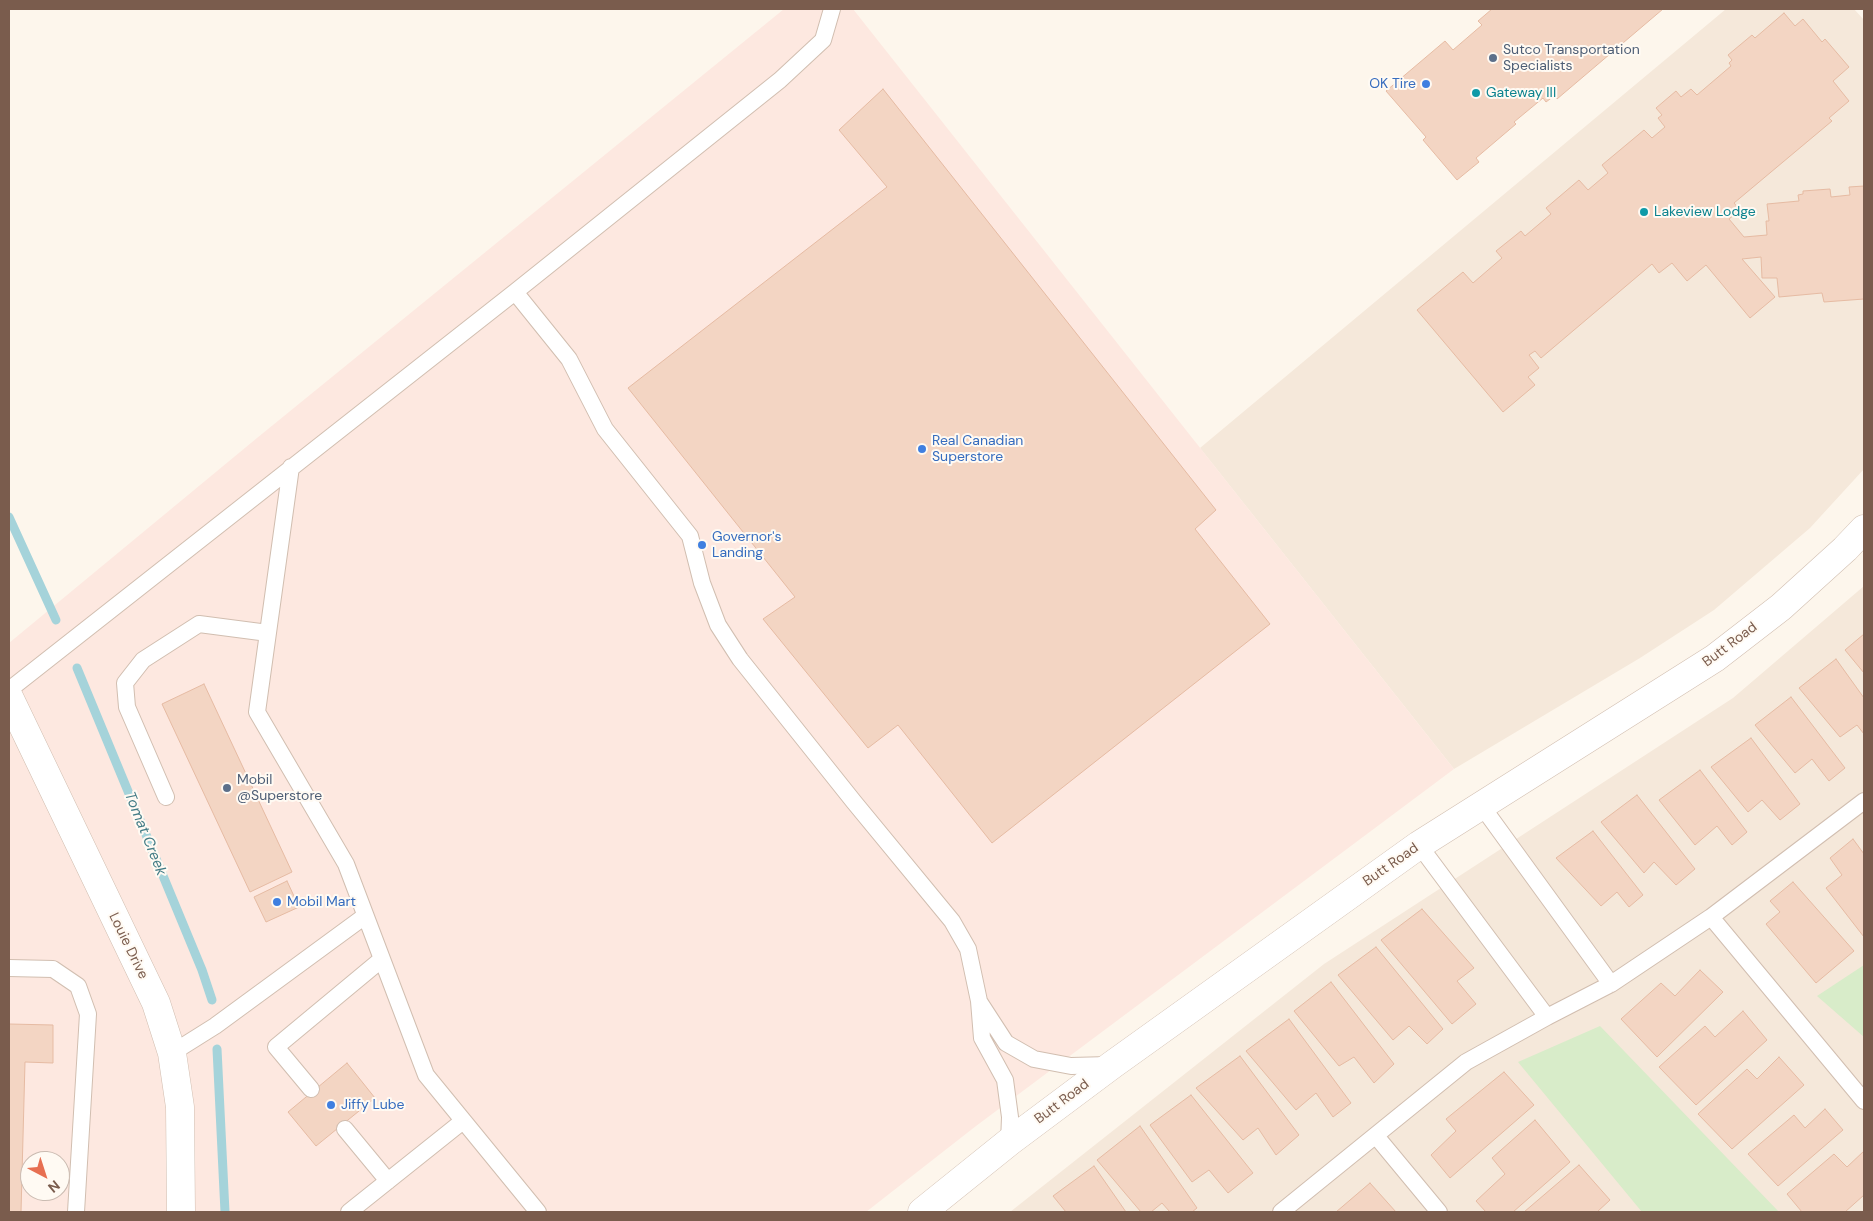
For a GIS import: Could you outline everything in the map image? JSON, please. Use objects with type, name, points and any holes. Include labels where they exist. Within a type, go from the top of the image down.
[{"type":"street","name":"Butt Road","points":[[922,1212],[1009,1142],[1112,1065],[1419,845],[1715,658],[1781,607],[1845,549],[1864,529]]},
{"type":"street","name":"Louie Drive","points":[[9,697],[156,1003],[172,1053],[180,1107],[181,1212]]},
{"type":"lane","points":[[9,690],[515,292],[780,80],[823,40],[832,9]]},
{"type":"lane","points":[[515,292],[569,358],[605,429],[690,536],[702,583],[718,625],[740,659],[854,802],[952,920],[968,949],[979,1001],[982,1038],[1005,1080],[1010,1116],[1009,1142]]},
{"type":"lane","points":[[291,468],[257,712],[346,864],[426,1075],[538,1212]]},
{"type":"lane","points":[[166,796],[127,707],[126,683],[143,660],[199,624],[268,633]]},
{"type":"lane","points":[[1281,1212],[1466,1062],[1611,984],[1711,917],[1864,800]]},
{"type":"lane","points":[[1481,805],[1611,984]]},
{"type":"lane","points":[[1419,845],[1547,1017]]},
{"type":"lane","points":[[172,1053],[215,1026],[366,916]]},
{"type":"lane","points":[[1711,917],[1864,1102]]},
{"type":"lane","points":[[311,1089],[276,1047],[382,959]]},
{"type":"lane","points":[[9,968],[53,969],[78,986],[88,1014],[76,1212]]},
{"type":"lane","points":[[979,1001],[1006,1042],[1034,1059],[1071,1066],[1112,1065]]},
{"type":"lane","points":[[349,1212],[463,1121]]},
{"type":"lane","points":[[344,1129],[388,1181]]},
{"type":"lane","points":[[1376,1136],[1439,1212]]},
{"type":"shaded area","name":"Governor's Landing","points":[[784,9],[853,9],[1454,769],[976,1126],[866,1212],[9,1212],[9,643],[257,438]]},
{"type":"shaded area","points":[[1726,9],[1854,9],[1864,20],[1864,469],[1810,528],[1714,610],[1640,658],[1454,769],[1200,448]]},
{"type":"shaded area","points":[[1864,586],[1864,1212],[1010,1212],[1324,964],[1733,698]]},
{"type":"green space","points":[[1864,965],[1864,1037],[1817,996]]},
{"type":"green space","points":[[1600,1026],[1779,1212],[1642,1212],[1518,1062]]},
{"type":"building","name":"Gateway III","points":[[1492,9],[1663,9],[1557,99],[1554,96],[1546,102],[1543,98],[1514,122],[1516,124],[1476,158],[1479,162],[1457,180],[1423,140],[1426,137],[1386,91],[1445,41],[1453,50],[1482,25],[1478,21]]},
{"type":"building","name":"Lakeview Lodge","points":[[1784,13],[1795,26],[1803,19],[1822,42],[1825,39],[1849,67],[1833,81],[1849,101],[1829,118],[1832,121],[1734,203],[1740,210],[1729,219],[1744,237],[1767,235],[1766,221],[1769,221],[1767,204],[1799,201],[1798,195],[1803,194],[1803,191],[1830,189],[1831,197],[1850,195],[1849,187],[1864,186],[1864,299],[1824,302],[1822,293],[1779,297],[1777,278],[1762,278],[1761,257],[1742,259],[1775,297],[1750,318],[1706,265],[1687,281],[1672,263],[1659,273],[1652,264],[1541,358],[1535,351],[1529,355],[1539,368],[1528,377],[1535,385],[1503,412],[1417,310],[1463,272],[1473,283],[1502,258],[1496,251],[1521,231],[1525,236],[1551,214],[1546,208],[1579,180],[1588,190],[1608,173],[1602,165],[1644,130],[1652,138],[1665,127],[1658,118],[1662,115],[1656,108],[1676,91],[1681,97],[1691,89],[1697,95],[1731,66],[1729,63],[1732,60],[1728,55],[1752,35],[1755,38]]},
{"type":"building","name":"Real Canadian Superstore","points":[[883,89],[1216,510],[1195,529],[1270,624],[992,843],[898,725],[868,748],[763,619],[795,597],[628,388],[887,187],[839,130]]},
{"type":"building","points":[[1864,634],[1864,673],[1845,650]]},
{"type":"building","points":[[1836,659],[1864,698],[1864,734],[1857,725],[1840,737],[1799,688]]},
{"type":"building","name":"Mobil @Superstore","points":[[204,684],[292,872],[250,892],[162,704]]},
{"type":"building","points":[[1791,697],[1845,768],[1829,781],[1812,759],[1795,773],[1755,725]]},
{"type":"building","points":[[1751,738],[1800,804],[1780,820],[1762,800],[1748,812],[1711,767]]},
{"type":"building","points":[[1700,770],[1747,832],[1732,845],[1717,826],[1695,845],[1659,800]]},
{"type":"building","points":[[1637,795],[1695,869],[1676,885],[1654,862],[1644,873],[1601,822]]},
{"type":"building","points":[[1593,831],[1643,895],[1629,907],[1617,892],[1601,906],[1556,858]]},
{"type":"building","points":[[1853,839],[1864,854],[1864,937],[1826,888],[1842,875],[1830,858]]},
{"type":"building","name":"Mobil Mart","points":[[287,881],[299,907],[266,922],[254,897]]},
{"type":"building","points":[[1793,882],[1854,951],[1816,983],[1766,924],[1780,912],[1770,901]]},
{"type":"building","points":[[1422,909],[1474,968],[1457,981],[1476,1004],[1452,1024],[1381,940]]},
{"type":"building","points":[[1376,947],[1443,1029],[1427,1044],[1409,1026],[1393,1040],[1338,975]]},
{"type":"building","points":[[1700,970],[1723,992],[1657,1057],[1621,1019],[1661,983],[1675,996]]},
{"type":"building","points":[[1331,982],[1394,1064],[1374,1083],[1354,1057],[1339,1066],[1294,1011]]},
{"type":"building","points":[[1743,1011],[1767,1040],[1696,1105],[1659,1067],[1705,1026],[1715,1037]]},
{"type":"building","points":[[1289,1019],[1351,1103],[1333,1117],[1316,1093],[1296,1110],[1246,1051]]},
{"type":"building","points":[[9,1024],[53,1025],[53,1063],[25,1062],[23,1151],[20,1151],[21,1212],[9,1212]]},
{"type":"building","points":[[1240,1056],[1299,1135],[1276,1155],[1258,1128],[1243,1140],[1196,1088]]},
{"type":"building","points":[[1779,1057],[1804,1085],[1732,1149],[1698,1114],[1747,1069],[1757,1079]]},
{"type":"building","name":"Jiffy Lube","points":[[347,1063],[375,1098],[316,1146],[288,1112]]},
{"type":"building","points":[[1504,1072],[1534,1105],[1450,1178],[1431,1155],[1456,1131],[1446,1119]]},
{"type":"building","points":[[1191,1095],[1253,1173],[1228,1193],[1209,1170],[1192,1182],[1150,1125]]},
{"type":"building","points":[[1825,1109],[1843,1130],[1778,1186],[1748,1154],[1794,1115],[1805,1128]]},
{"type":"building","points":[[1535,1120],[1570,1162],[1513,1212],[1486,1212],[1476,1201],[1505,1174],[1492,1158]]},
{"type":"building","points":[[1140,1126],[1197,1208],[1192,1212],[1170,1212],[1162,1203],[1151,1212],[1141,1212],[1097,1160]]},
{"type":"building","points":[[1864,1151],[1864,1195],[1845,1212],[1802,1212],[1787,1194],[1834,1154],[1847,1167]]},
{"type":"building","points":[[1579,1165],[1610,1200],[1597,1212],[1524,1212]]},
{"type":"building","points":[[1094,1166],[1126,1212],[1066,1212],[1053,1196]]},
{"type":"building","points":[[1370,1183],[1396,1212],[1336,1212]]},
{"type":"waterway","name":"Tomat Creek","points":[[9,517],[56,620]]},
{"type":"waterway","name":"Tomat Creek","points":[[77,668],[202,970],[212,1000]]},
{"type":"waterway","name":"Tomat Creek","points":[[217,1049],[225,1212]]},
{"type":"place","name":"Sutco Transportation Specialists","points":[[1493,58]]},
{"type":"place","name":"OK Tire","points":[[1426,84]]},
{"type":"place","name":"Gateway III","points":[[1476,93]]},
{"type":"place","name":"Lakeview Lodge","points":[[1644,212]]},
{"type":"place","name":"Real Canadian Superstore","points":[[922,449]]},
{"type":"place","name":"Governor's Landing","points":[[702,545]]},
{"type":"place","name":"Mobil @Superstore","points":[[227,788]]},
{"type":"place","name":"Mobil Mart","points":[[277,902]]},
{"type":"place","name":"Jiffy Lube","points":[[331,1105]]}]
